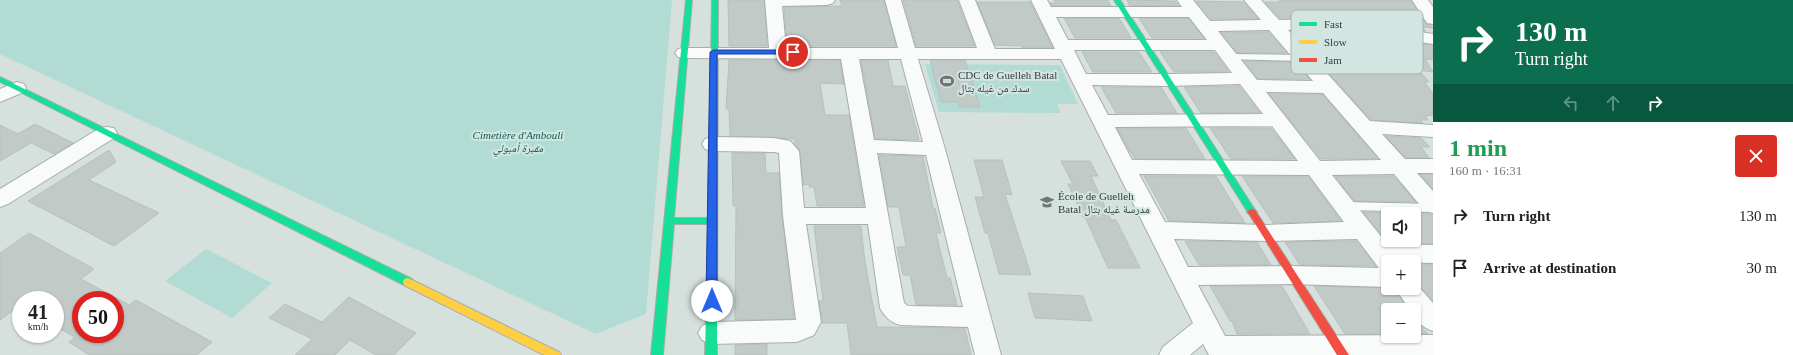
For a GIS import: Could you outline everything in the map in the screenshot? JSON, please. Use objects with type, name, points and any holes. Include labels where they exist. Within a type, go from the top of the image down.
[{"type":"street","points":[[657,355],[689,0]]},
{"type":"street","points":[[712,144],[774,144],[783,146],[789,151],[794,216],[808,322],[805,328],[797,332],[711,344],[712,144],[715,0]]},
{"type":"street","points":[[778,52],[773,0],[827,0]]},
{"type":"street","points":[[893,0],[935,149],[988,355]]},
{"type":"street","points":[[967,0],[988,53]]},
{"type":"street","points":[[1252,0],[1291,44]]},
{"type":"street","points":[[1420,0],[1433,19]]},
{"type":"street","points":[[1291,25],[1275,25],[1195,12],[1121,6],[1043,6],[1124,167],[1220,351],[1341,352],[1433,346]]},
{"type":"street","points":[[1121,6],[1341,352]]},
{"type":"street","points":[[1195,12],[1382,255]]},
{"type":"street","points":[[1423,37],[1433,39]]},
{"type":"street","points":[[684,53],[988,53],[1145,45],[1225,51]]},
{"type":"street","points":[[849,53],[878,216],[892,308],[900,315],[908,316],[978,317]]},
{"type":"street","points":[[1317,74],[1433,206]]},
{"type":"street","points":[[0,79],[555,355]]},
{"type":"street","points":[[1080,79],[1248,82],[1329,87]]},
{"type":"street","points":[[0,96],[17,88]]},
{"type":"street","points":[[1101,121],[1278,120]]},
{"type":"street","points":[[1364,126],[1433,131]]},
{"type":"street","points":[[0,199],[107,133]]},
{"type":"street","points":[[866,146],[935,149]]},
{"type":"street","points":[[1124,167],[1314,168],[1433,166]]},
{"type":"street","points":[[794,216],[878,216]]},
{"type":"street","points":[[669,221],[712,221]]},
{"type":"street","points":[[1158,230],[1265,233],[1363,230]]},
{"type":"street","points":[[1421,255],[1433,254]]},
{"type":"street","points":[[1181,276],[1292,275],[1381,278]]},
{"type":"street","points":[[1414,295],[1431,315]]},
{"type":"street","points":[[1172,355],[1207,326]]},
{"type":"lane","points":[[1225,51],[1291,57]]},
{"type":"lane","points":[[1345,206],[1433,206]]},
{"type":"green space","name":"Cimetière d'Ambouli مقبرة أمبولي","points":[[0,0],[672,0],[646,314],[596,334],[0,54]]},
{"type":"green space","points":[[925,64],[1060,65],[1078,104],[1057,104],[1061,113],[939,112]]},
{"type":"green space","points":[[206,249],[272,283],[232,318],[165,281]]},
{"type":"building","points":[[728,0],[764,0],[767,46],[729,46]]},
{"type":"building","points":[[840,0],[884,0],[896,46],[787,46],[784,7],[842,6]]},
{"type":"building","points":[[903,0],[957,0],[975,46],[916,46]]},
{"type":"building","points":[[1054,0],[1108,0],[1111,6],[1052,6],[1050,3],[1056,3]]},
{"type":"building","points":[[1127,0],[1175,1],[1179,6],[1130,6]]},
{"type":"building","points":[[1279,0],[1411,0],[1417,10],[1291,10],[1291,18],[1280,18],[1265,2],[1281,2]]},
{"type":"building","points":[[1196,1],[1243,2],[1258,19],[1211,19]]},
{"type":"building","points":[[977,2],[1030,2],[1053,48],[1022,48],[1022,46],[995,45]]},
{"type":"building","points":[[1064,18],[1119,18],[1131,38],[1075,38]]},
{"type":"building","points":[[1139,18],[1188,18],[1204,38],[1152,38]]},
{"type":"building","points":[[1423,19],[1426,24],[1431,25],[1433,28],[1423,27]]},
{"type":"building","points":[[1221,32],[1268,32],[1287,53],[1237,53]]},
{"type":"building","points":[[1423,43],[1433,45],[1433,60],[1425,59],[1433,72],[1423,71]]},
{"type":"building","points":[[1082,52],[1139,52],[1152,72],[1093,72]]},
{"type":"building","points":[[1160,52],[1214,52],[1229,72],[1174,72]]},
{"type":"building","points":[[729,60],[840,60],[844,84],[820,83],[825,115],[849,115],[864,206],[817,206],[814,187],[809,187],[809,184],[803,185],[800,151],[795,144],[795,139],[730,136],[729,109],[726,109]]},
{"type":"building","points":[[861,60],[888,60],[893,86],[905,86],[919,140],[875,139]]},
{"type":"building","points":[[930,60],[965,60],[980,107],[959,107],[958,102],[941,102]]},
{"type":"building","points":[[1244,61],[1291,62],[1291,74],[1306,74],[1310,79],[1258,79]]},
{"type":"building","points":[[1330,74],[1422,74],[1429,82],[1424,82],[1433,93],[1433,115],[1425,116],[1428,120],[1420,120],[1423,123],[1371,120]]},
{"type":"building","points":[[1239,86],[1260,113],[1201,113],[1184,87]]},
{"type":"building","points":[[1101,87],[1161,87],[1177,113],[1116,113]]},
{"type":"building","points":[[1269,94],[1322,94],[1378,159],[1321,159]]},
{"type":"building","points":[[35,124],[73,143],[54,154],[31,143],[0,161],[0,125],[18,134]]},
{"type":"building","points":[[1117,128],[1186,128],[1205,159],[1135,159]]},
{"type":"building","points":[[1210,128],[1271,128],[1295,159],[1231,159]]},
{"type":"building","points":[[1386,136],[1421,138],[1430,147],[1421,147],[1429,158],[1406,158]]},
{"type":"building","points":[[109,150],[116,162],[89,180],[159,213],[114,246],[28,201]]},
{"type":"building","points":[[732,153],[765,153],[766,173],[779,173],[782,216],[794,319],[735,320],[736,206],[733,206]]},
{"type":"building","points":[[879,155],[923,156],[933,208],[935,208],[941,233],[936,233],[947,278],[950,278],[957,305],[916,305],[910,275],[903,275],[897,247],[906,247],[899,207],[888,207]]},
{"type":"building","points":[[974,160],[1002,160],[1012,195],[1005,194],[1031,275],[999,274],[988,233],[985,233],[975,197],[984,197]]},
{"type":"building","points":[[1061,161],[1090,161],[1098,176],[1091,176],[1111,220],[1116,220],[1140,268],[1108,268],[1068,184],[1073,184]]},
{"type":"building","points":[[1420,174],[1433,174],[1433,189]]},
{"type":"building","points":[[1144,176],[1216,176],[1245,223],[1169,221]]},
{"type":"building","points":[[1242,176],[1308,176],[1341,221],[1273,223]]},
{"type":"building","points":[[1335,176],[1393,176],[1416,202],[1354,201]]},
{"type":"building","points":[[1363,212],[1381,213],[1381,234]]},
{"type":"building","points":[[1421,214],[1433,214],[1433,244],[1421,244]]},
{"type":"building","points":[[814,226],[861,226],[865,262],[877,327],[965,328],[971,355],[851,355],[847,323],[822,323],[819,301],[823,301]]},
{"type":"building","points":[[29,233],[94,269],[81,279],[103,291],[72,291],[72,335],[64,331],[64,291],[12,291],[12,311],[0,320],[0,253]]},
{"type":"building","points":[[1185,241],[1257,242],[1271,265],[1199,265]]},
{"type":"building","points":[[1356,241],[1376,266],[1300,265],[1285,242]]},
{"type":"building","points":[[1421,264],[1433,264],[1433,301],[1421,288]]},
{"type":"building","points":[[1210,286],[1282,286],[1310,334],[1237,334],[1232,321],[1230,321]]},
{"type":"building","points":[[1314,286],[1381,288],[1381,295],[1398,295],[1404,303],[1381,303],[1381,334],[1345,334]]},
{"type":"building","points":[[1028,293],[1083,296],[1092,321],[1035,318]]},
{"type":"building","points":[[349,297],[416,333],[394,355],[376,355],[350,340],[335,355],[295,355],[312,339],[269,318],[285,304],[322,322]]},
{"type":"building","points":[[136,300],[212,342],[197,355],[89,355],[69,342],[72,340],[72,343],[124,343],[124,302],[129,305]]},
{"type":"building","points":[[1421,326],[1428,334],[1421,334]]},
{"type":"building","points":[[767,344],[767,355],[735,355],[735,345]]},
{"type":"traffic: fast","points":[[657,355],[689,0]]},
{"type":"traffic: fast","points":[[711,355],[715,0]]},
{"type":"traffic: fast","points":[[1117,0],[1252,212]]},
{"type":"traffic: fast","points":[[0,79],[408,282]]},
{"type":"traffic: fast","points":[[669,221],[712,221]]},
{"type":"traffic: slow","points":[[408,282],[555,355]]},
{"type":"traffic: jam","points":[[1252,212],[1343,355]]},
{"type":"place","name":"CDC de Guelleh Batal سدك من غيله بتال","points":[[947,81]]},
{"type":"place","name":"École de Guelleh Batal مدرسة غيله بتال","points":[[1047,202]]},
{"type":"route","points":[[712,301],[714,52],[793,52]]}]
